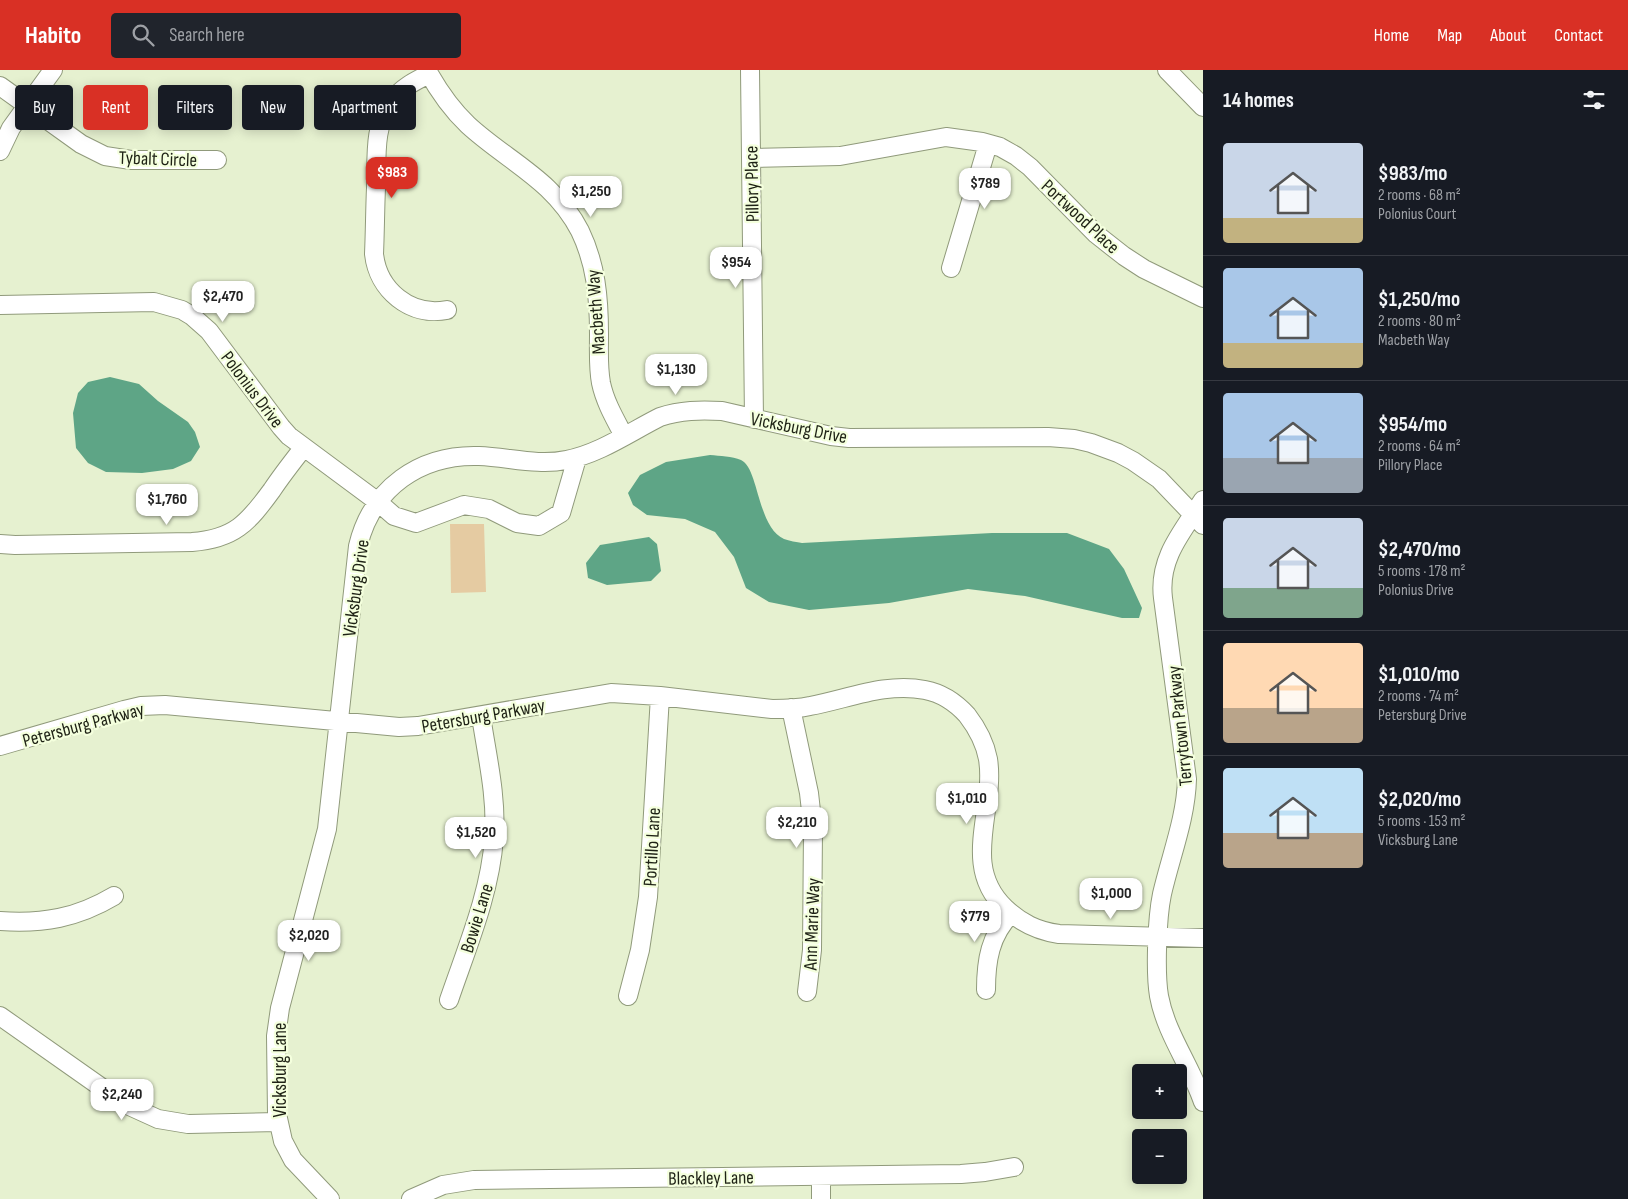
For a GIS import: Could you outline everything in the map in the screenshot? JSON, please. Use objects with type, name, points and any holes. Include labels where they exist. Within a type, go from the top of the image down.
[{"type":"street","points":[[43,85],[53,70]]},
{"type":"street","name":"Pillory Place","points":[[750,70],[754,419]]},
{"type":"street","points":[[1167,70],[1203,108]]},
{"type":"street","points":[[428,72],[399,94],[386,109],[380,124],[377,143],[374,254],[382,280],[388,289],[401,301],[425,310],[447,310]]},
{"type":"street","name":"Macbeth Way","points":[[428,72],[456,113],[477,133],[528,170],[549,189],[568,211],[579,230],[588,252],[597,284],[599,365],[602,384],[609,406],[624,436]]},
{"type":"street","name":"Tybalt Circle","points":[[0,86],[15,97]]},
{"type":"street","points":[[0,150],[15,124]]},
{"type":"street","name":"Tybalt Circle","points":[[63,130],[105,156],[131,160],[217,160]]},
{"type":"street","name":"Portwood Place","points":[[751,158],[821,158],[946,138],[964,138],[988,144],[1016,156],[1030,167],[1096,234],[1124,256],[1149,271],[1203,298]]},
{"type":"street","points":[[950,268],[988,144]]},
{"type":"street","name":"Polonius Drive","points":[[0,305],[154,302],[182,310],[209,331],[281,427],[394,516],[416,522],[464,506],[488,509],[517,522],[539,526],[561,513],[577,458]]},
{"type":"street","name":"Vicksburg Drive","points":[[339,721],[356,557],[365,522],[387,491],[407,474],[428,463],[450,457],[479,456],[542,462],[577,458],[660,417],[693,410],[722,411],[831,436],[849,438],[1048,437],[1079,440],[1118,453],[1147,470],[1159,480],[1198,520]]},
{"type":"street","points":[[0,544],[192,542],[216,538],[238,528],[256,512],[304,447]]},
{"type":"street","name":"Terrytown Parkway","points":[[1203,500],[1198,520],[1170,550],[1162,579],[1162,591],[1186,761],[1187,785],[1182,820],[1162,897],[1158,938],[1158,980],[1161,1006],[1203,1102]]},
{"type":"street","name":"Petersburg Parkway","points":[[0,746],[141,706],[165,704],[406,727],[611,693],[660,696],[772,709],[810,706],[885,689],[909,687],[938,694],[949,700],[963,711],[978,730],[988,758],[988,782],[981,845],[984,869],[995,896],[1011,914]]},
{"type":"street","name":"Portillo Lane","points":[[628,996],[640,950],[648,897],[660,696]]},
{"type":"street","name":"Ann Marie Way","points":[[791,708],[809,793],[813,829],[812,938],[807,992]]},
{"type":"street","name":"Bowie Lane","points":[[449,1000],[483,901],[493,850],[494,796],[481,716]]},
{"type":"street","name":"Vicksburg Lane","points":[[330,1199],[293,1160],[283,1141],[278,1122],[276,1042],[279,1013],[327,829],[339,721]]},
{"type":"street","points":[[0,921],[35,922],[53,920],[87,910],[114,896]]},
{"type":"street","points":[[986,990],[987,962],[992,944],[1003,922],[1011,914],[1036,929],[1053,933],[1203,938]]},
{"type":"street","points":[[0,1016],[126,1104],[158,1119],[188,1124],[278,1122]]},
{"type":"street","name":"Blackley Lane","points":[[411,1199],[438,1187],[474,1180],[961,1174],[1014,1167]]},
{"type":"street","points":[[821,1176],[821,1199]]},
{"type":"shaded area","points":[[110,377],[139,384],[158,401],[188,422],[195,432],[200,447],[191,461],[173,469],[142,473],[106,472],[88,463],[76,448],[73,413],[78,393],[88,382]]},
{"type":"shaded area","points":[[710,455],[726,456],[741,460],[747,465],[752,474],[768,523],[775,532],[784,539],[791,541],[802,543],[992,533],[1067,533],[1109,549],[1124,569],[1142,608],[1139,618],[1122,618],[1025,596],[968,589],[889,603],[809,610],[769,602],[746,588],[734,557],[715,532],[685,519],[647,515],[633,505],[628,493],[640,475],[666,462]]},
{"type":"shaded area","points":[[450,524],[484,524],[486,592],[451,593]]},
{"type":"shaded area","points":[[649,537],[657,544],[661,571],[651,581],[607,585],[588,578],[586,563],[600,545]]}]
